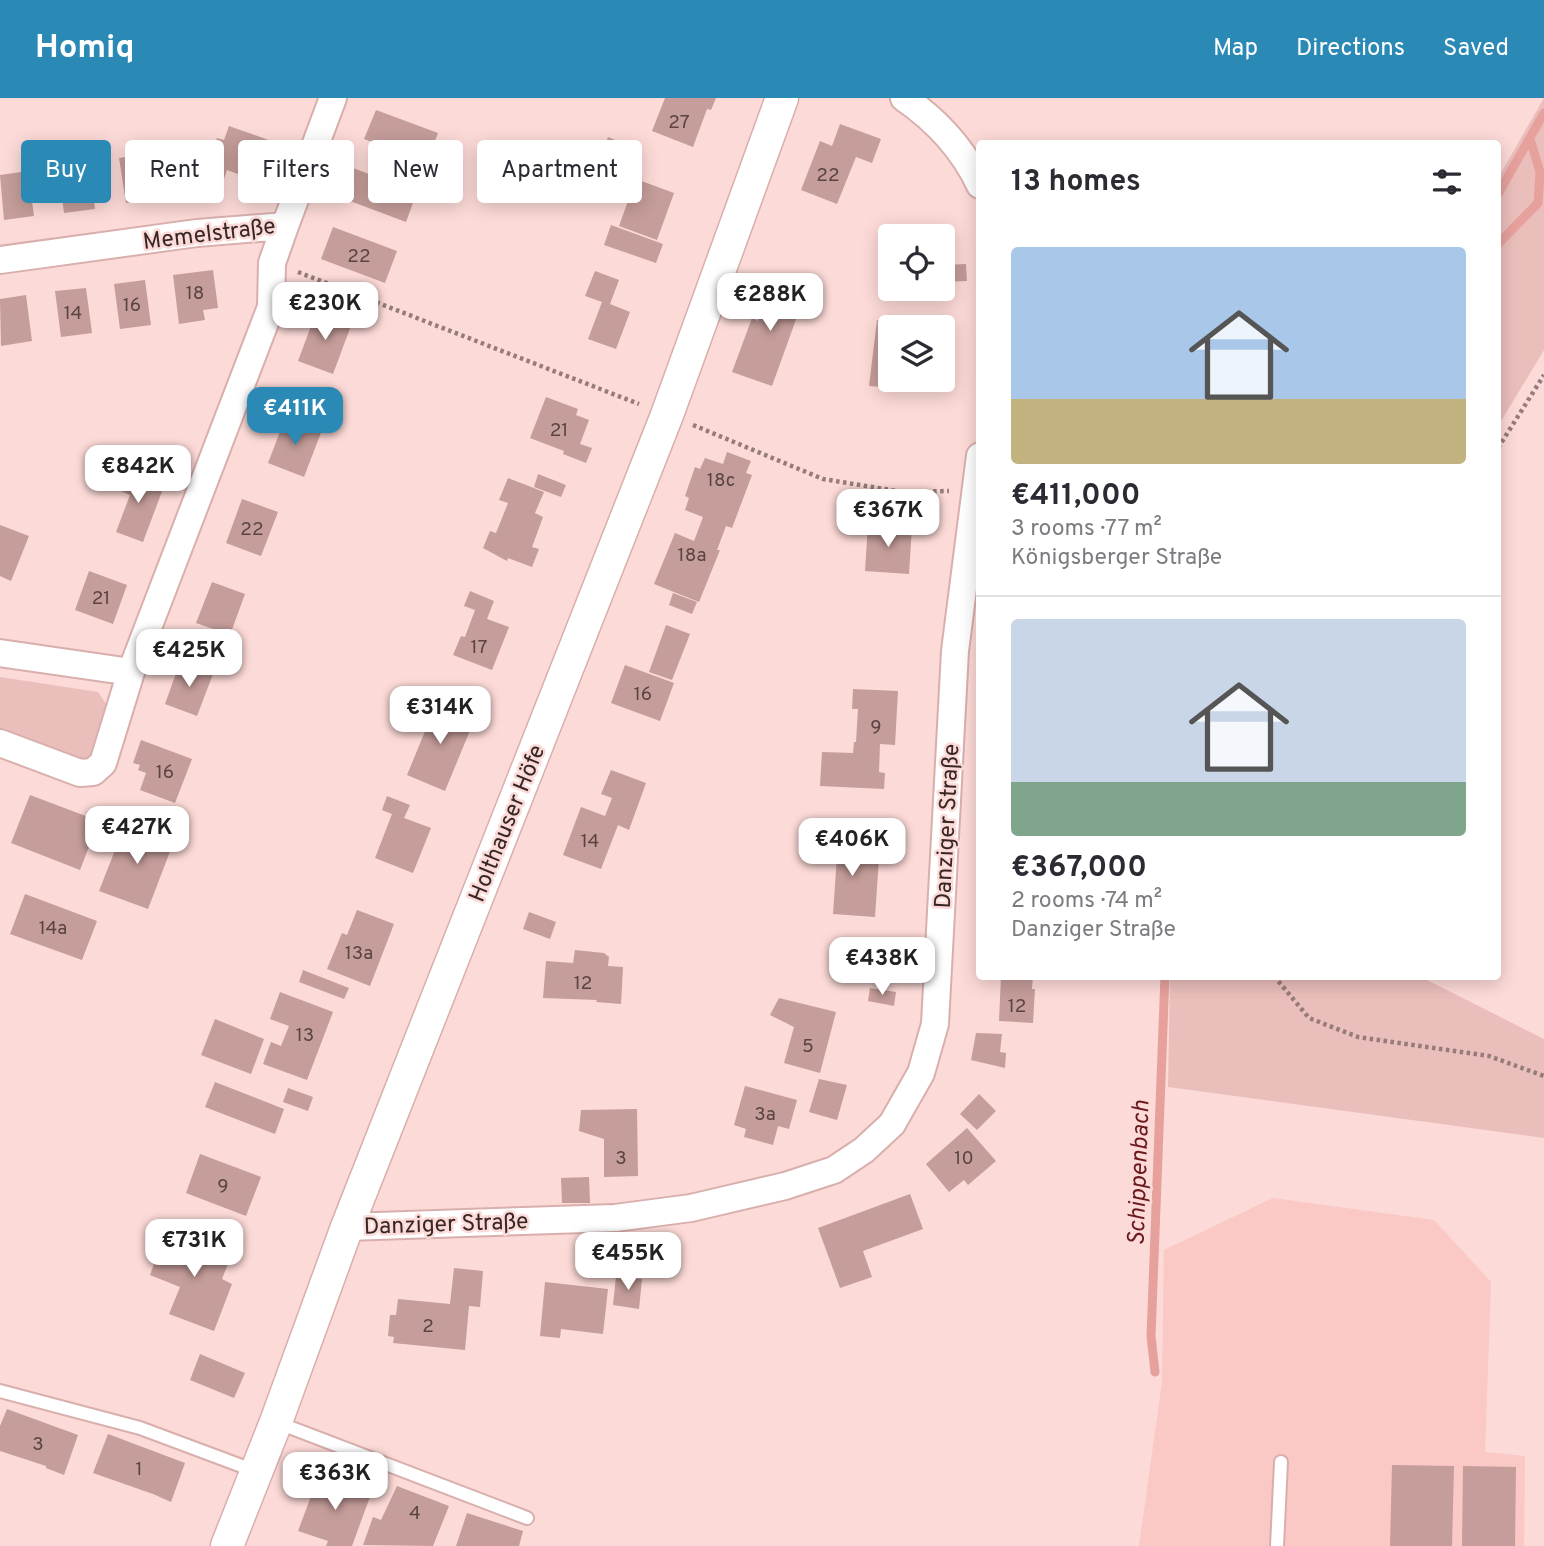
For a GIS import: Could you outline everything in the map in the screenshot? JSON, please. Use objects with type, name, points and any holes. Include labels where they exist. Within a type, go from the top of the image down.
[{"type":"street","name":"Memelstraße","points":[[0,260],[197,233],[285,226],[332,98]]},
{"type":"street","name":"Holthauser Höfe","points":[[227,1546],[276,1422],[347,1227],[667,415],[782,98]]},
{"type":"street","points":[[904,98],[927,114],[957,147],[976,178]]},
{"type":"street","points":[[0,743],[80,773],[93,772],[103,763],[131,673],[271,307],[272,264],[285,226]]},
{"type":"street","name":"Danziger Straße","points":[[347,1227],[615,1218],[691,1208],[785,1186],[834,1170],[864,1150],[892,1124],[921,1073],[935,1024],[955,651],[976,479]]},
{"type":"street","points":[[0,653],[131,673]]},
{"type":"lane","points":[[0,1391],[140,1427],[256,1471]]},
{"type":"lane","points":[[276,1422],[527,1518]]},
{"type":"lane","points":[[1277,1546],[1281,1462]]},
{"type":"path","points":[[272,264],[667,415],[823,479],[903,492],[974,490]]},
{"type":"path","points":[[1501,443],[1544,375]]},
{"type":"path","points":[[1277,980],[1309,1018],[1358,1037],[1489,1056],[1544,1076]]},
{"type":"shaded area","points":[[1544,98],[1544,350],[1501,421],[1501,173]]},
{"type":"shaded area","points":[[0,677],[98,692],[110,710],[91,758],[73,762],[0,734]]},
{"type":"shaded area","points":[[1170,980],[1427,980],[1544,1039],[1544,1138],[1168,1087]]},
{"type":"shaded area","points":[[1273,1198],[1434,1220],[1491,1282],[1485,1452],[1525,1456],[1524,1546],[1139,1546],[1162,1382],[1164,1250]]},
{"type":"building","points":[[665,98],[716,98],[711,110],[707,109],[693,147],[652,131]]},
{"type":"building","points":[[376,110],[438,133],[435,140],[364,139]]},
{"type":"building","points":[[840,124],[881,139],[872,163],[856,157],[837,204],[801,190],[820,141],[832,146]]},
{"type":"building","points":[[229,126],[269,140],[238,140],[238,174],[227,170],[224,179],[224,140]]},
{"type":"building","points":[[125,157],[125,197],[119,158]]},
{"type":"building","points":[[354,168],[368,174],[368,203],[413,203],[406,222],[354,202]]},
{"type":"building","points":[[21,172],[21,203],[32,203],[34,216],[4,220],[0,175]]},
{"type":"building","points":[[642,181],[674,193],[657,240],[619,226],[627,203],[642,203]]},
{"type":"building","points":[[63,203],[94,203],[95,209],[64,213]]},
{"type":"building","points":[[611,225],[663,244],[656,263],[604,245]]},
{"type":"building","points":[[333,227],[397,251],[385,283],[321,259]]},
{"type":"building","points":[[955,264],[966,264],[967,281],[955,282]]},
{"type":"building","points":[[213,270],[218,308],[203,310],[205,320],[179,324],[173,275]]},
{"type":"building","points":[[595,271],[619,280],[610,304],[630,312],[616,349],[588,339],[602,302],[585,296]]},
{"type":"building","points":[[773,277],[807,289],[772,386],[732,372],[752,318],[758,321]]},
{"type":"building","points":[[145,280],[151,325],[120,329],[114,284]]},
{"type":"building","points":[[86,288],[92,333],[61,337],[55,291]]},
{"type":"building","points":[[26,295],[32,341],[1,346],[0,299]]},
{"type":"building","points":[[317,310],[352,323],[333,374],[298,361]]},
{"type":"building","points":[[877,320],[878,320],[878,387],[869,386]]},
{"type":"building","points":[[546,397],[578,409],[576,415],[589,420],[580,444],[592,448],[586,463],[530,438]]},
{"type":"building","points":[[286,416],[322,430],[304,477],[268,463]]},
{"type":"building","points":[[727,452],[751,461],[746,473],[752,475],[732,528],[726,526],[717,550],[720,550],[699,602],[654,584],[675,533],[694,541],[703,517],[685,510],[689,498],[685,496],[695,467],[700,469],[705,458],[723,464]]},
{"type":"building","points":[[123,470],[164,486],[143,542],[116,532],[130,495],[116,489]]},
{"type":"building","points":[[538,474],[566,485],[561,497],[534,487]]},
{"type":"building","points":[[508,478],[544,492],[535,513],[543,517],[532,547],[539,549],[532,567],[508,558],[507,561],[483,548],[490,531],[496,533],[508,503],[499,500]]},
{"type":"building","points":[[242,499],[278,512],[261,556],[226,543]]},
{"type":"building","points":[[868,524],[912,527],[909,574],[865,571]]},
{"type":"building","points":[[0,525],[29,536],[11,581],[0,576]]},
{"type":"building","points":[[89,571],[127,585],[113,624],[75,610]]},
{"type":"building","points":[[212,582],[245,594],[230,635],[196,623]]},
{"type":"building","points":[[470,591],[494,601],[487,619],[509,627],[492,670],[453,655],[461,636],[465,637],[475,610],[464,606]]},
{"type":"building","points":[[673,593],[697,602],[692,614],[669,605]]},
{"type":"building","points":[[666,625],[690,634],[672,680],[649,672]]},
{"type":"building","points":[[180,662],[213,674],[197,716],[165,704]]},
{"type":"building","points":[[625,665],[674,683],[660,721],[611,703]]},
{"type":"building","points":[[853,689],[898,691],[895,745],[880,744],[879,772],[885,773],[884,789],[820,786],[822,752],[853,753],[858,709],[852,709]]},
{"type":"building","points":[[434,695],[459,706],[453,721],[471,728],[445,791],[407,775],[433,712],[428,710]]},
{"type":"building","points":[[141,740],[192,759],[175,803],[140,790],[146,773],[138,770],[140,765],[133,763]]},
{"type":"building","points":[[611,770],[646,783],[629,830],[618,825],[601,869],[563,855],[581,807],[605,816],[612,798],[601,794]]},
{"type":"building","points":[[30,795],[99,821],[80,870],[11,843]]},
{"type":"building","points":[[387,796],[410,805],[404,818],[431,828],[413,873],[375,858],[392,814],[382,810]]},
{"type":"building","points":[[126,822],[174,841],[148,909],[99,891]]},
{"type":"building","points":[[822,836],[853,837],[852,857],[879,858],[875,917],[833,914],[837,856],[822,857]]},
{"type":"building","points":[[25,894],[97,921],[82,960],[10,934]]},
{"type":"building","points":[[357,910],[394,924],[370,986],[327,969],[342,933],[347,935]]},
{"type":"building","points":[[529,912],[556,922],[550,939],[523,929]]},
{"type":"building","points":[[575,950],[604,953],[609,957],[608,966],[623,967],[621,1004],[596,1002],[597,1000],[543,998],[546,961],[573,963]]},
{"type":"building","points":[[303,970],[349,988],[344,999],[299,982]]},
{"type":"building","points":[[1001,980],[1033,980],[1032,989],[1035,989],[1033,1023],[999,1021]]},
{"type":"building","points":[[870,988],[896,992],[894,1006],[868,1001]]},
{"type":"building","points":[[280,992],[333,1012],[307,1080],[263,1064],[271,1042],[281,1046],[289,1026],[270,1019]]},
{"type":"building","points":[[779,998],[836,1012],[820,1073],[784,1063],[794,1027],[770,1015]]},
{"type":"building","points":[[215,1019],[264,1039],[251,1074],[201,1055]]},
{"type":"building","points":[[976,1033],[1002,1034],[1000,1052],[1006,1053],[1005,1068],[971,1060]]},
{"type":"building","points":[[819,1079],[847,1085],[837,1120],[809,1112]]},
{"type":"building","points":[[215,1082],[284,1109],[275,1134],[205,1107]]},
{"type":"building","points":[[745,1086],[797,1100],[789,1129],[778,1126],[773,1145],[744,1137],[746,1129],[734,1125]]},
{"type":"building","points":[[288,1088],[313,1097],[308,1111],[283,1102]]},
{"type":"building","points":[[979,1094],[996,1111],[977,1130],[960,1114]]},
{"type":"building","points":[[637,1109],[638,1176],[604,1177],[604,1139],[579,1131],[581,1110]]},
{"type":"building","points":[[967,1128],[996,1161],[968,1185],[964,1180],[949,1192],[926,1164]]},
{"type":"building","points":[[200,1154],[261,1177],[246,1216],[186,1193]]},
{"type":"building","points":[[589,1177],[590,1203],[562,1203],[561,1178]]},
{"type":"building","points":[[910,1194],[923,1229],[863,1251],[872,1277],[840,1288],[818,1228]]},
{"type":"building","points":[[166,1231],[231,1256],[222,1279],[232,1284],[214,1331],[169,1314],[180,1287],[150,1275]]},
{"type":"building","points":[[454,1268],[483,1271],[480,1307],[469,1306],[465,1350],[393,1343],[394,1337],[388,1336],[390,1315],[396,1315],[398,1299],[450,1304]]},
{"type":"building","points":[[616,1276],[642,1279],[639,1309],[613,1305]]},
{"type":"building","points":[[545,1282],[608,1289],[603,1334],[561,1329],[560,1338],[540,1336]]},
{"type":"building","points":[[200,1354],[245,1373],[234,1398],[190,1380]]},
{"type":"building","points":[[7,1409],[78,1435],[64,1475],[46,1466],[0,1451],[0,1426]]},
{"type":"building","points":[[108,1434],[185,1463],[171,1502],[93,1473]]},
{"type":"building","points":[[1392,1465],[1454,1466],[1452,1546],[1390,1546]]},
{"type":"building","points":[[1463,1466],[1516,1467],[1515,1546],[1462,1546]]},
{"type":"building","points":[[319,1475],[371,1494],[352,1546],[326,1546],[328,1541],[298,1531]]},
{"type":"building","points":[[397,1486],[449,1506],[433,1546],[363,1545],[373,1517],[381,1520]]},
{"type":"building","points":[[467,1513],[523,1531],[519,1546],[456,1546]]},
{"type":"waterway","name":"Schippenbach","points":[[1501,189],[1544,113]]},
{"type":"waterway","points":[[1501,241],[1538,203],[1540,172],[1530,139]]},
{"type":"waterway","name":"Schippenbach","points":[[1155,1372],[1151,1336],[1165,980]]}]
